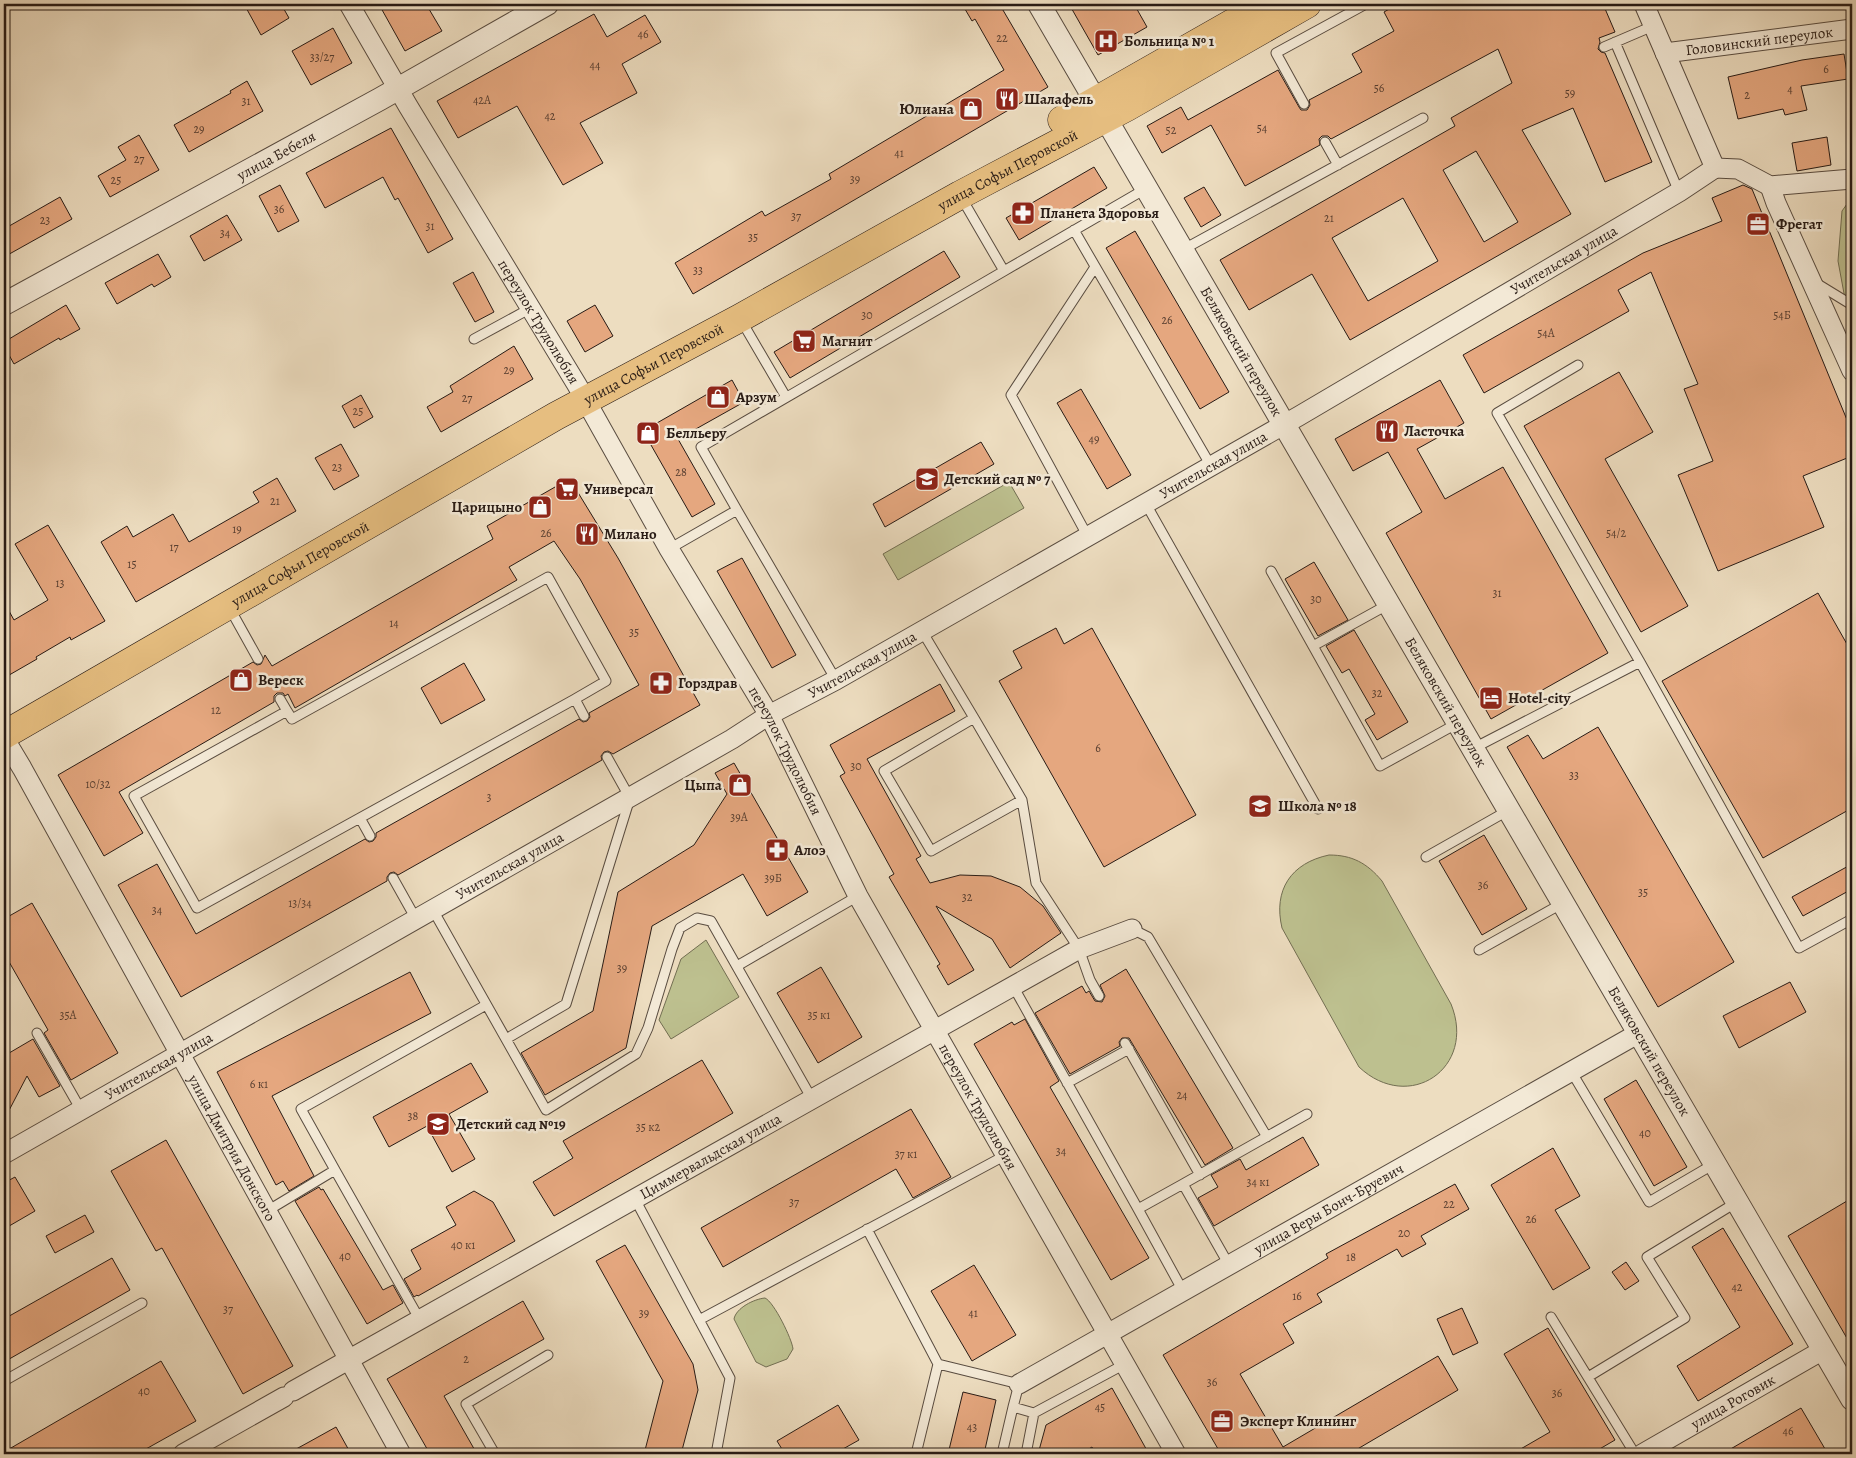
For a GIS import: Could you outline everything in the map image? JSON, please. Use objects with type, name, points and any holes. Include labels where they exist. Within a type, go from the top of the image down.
[{"type":"main road","name":"улица Софьи Перовской","points":[[4,736],[228,605],[582,393],[740,318],[960,195],[1101,109],[1266,4]]},
{"type":"main road","name":"улица Софьи Перовской","points":[[4,716],[217,590],[1101,109],[1166,85],[1307,4]]},
{"type":"street","name":"переулок Трудолюбия","points":[[349,4],[582,393],[670,549],[769,716],[858,896],[1176,1454]]},
{"type":"street","name":"улица Бебеля","points":[[4,304],[547,4]]},
{"type":"street","name":"Беляковский переулок","points":[[1039,4],[1852,1399]]},
{"type":"street","points":[[1644,4],[1714,168],[1738,169],[1770,186],[1852,179]]},
{"type":"street","name":"Головинский переулок","points":[[1665,53],[1852,29]]},
{"type":"street","name":"Учительская улица","points":[[4,1154],[630,798],[769,716],[836,680],[1285,425],[1679,192],[1714,168]]},
{"type":"street","points":[[1770,186],[1852,371]]},
{"type":"street","name":"улица Дмитрия Донского","points":[[4,736],[401,1454]]},
{"type":"street","name":"Циммервальдская улица","points":[[183,1454],[1079,949],[1132,929]]},
{"type":"street","name":"улица Веры Бонч-Бруевич","points":[[1019,1384],[1639,1033]]},
{"type":"street","name":"улица Роговик","points":[[1642,1454],[1823,1350]]},
{"type":"lane","points":[[1304,104],[1276,53],[1366,4]]},
{"type":"lane","points":[[1604,47],[1654,26]]},
{"type":"lane","points":[[1615,42],[1679,192]]},
{"type":"lane","points":[[1183,250],[1424,118]]},
{"type":"lane","points":[[1325,142],[1338,165]]},
{"type":"lane","points":[[836,680],[701,447],[1147,188]]},
{"type":"lane","points":[[960,195],[1004,271]]},
{"type":"lane","points":[[1074,230],[1211,466]]},
{"type":"lane","points":[[1088,537],[1012,395],[1095,267]]},
{"type":"lane","points":[[1811,280],[1852,305]]},
{"type":"lane","points":[[474,339],[530,308]]},
{"type":"lane","points":[[740,318],[786,397]]},
{"type":"lane","points":[[1578,366],[1498,412],[1799,948],[1852,919]]},
{"type":"lane","points":[[1146,504],[1318,809]]},
{"type":"lane","points":[[670,549],[737,510]]},
{"type":"lane","points":[[1271,571],[1380,766],[1458,723]]},
{"type":"lane","points":[[280,699],[292,719],[548,577],[606,682],[197,908],[134,796],[287,711]]},
{"type":"lane","points":[[1313,646],[1389,604]]},
{"type":"lane","points":[[228,605],[258,659]]},
{"type":"lane","points":[[922,631],[1022,800],[1036,883],[1079,949],[1090,980],[1099,996]]},
{"type":"lane","points":[[1474,748],[1640,662]]},
{"type":"lane","points":[[575,699],[584,716]]},
{"type":"lane","points":[[974,718],[884,771],[888,779],[931,851],[1022,800]]},
{"type":"lane","points":[[506,1039],[566,1004],[630,798],[608,757]]},
{"type":"lane","points":[[1426,857],[1510,810]]},
{"type":"lane","points":[[360,818],[370,836]]},
{"type":"lane","points":[[393,878],[416,919]]},
{"type":"lane","points":[[737,966],[858,896]]},
{"type":"lane","points":[[1479,950],[1563,903]]},
{"type":"lane","points":[[433,910],[546,1110],[636,1054],[648,1028],[680,928],[697,918],[711,920],[812,1099]]},
{"type":"lane","points":[[1132,929],[1148,937],[1266,1137]]},
{"type":"lane","points":[[1013,986],[1183,1291]]},
{"type":"lane","points":[[420,1320],[300,1109],[486,1004]]},
{"type":"lane","points":[[37,1032],[81,1110]]},
{"type":"lane","points":[[1067,1083],[1127,1046],[1200,1175]]},
{"type":"lane","points":[[1571,1071],[1649,1202],[1715,1163]]},
{"type":"lane","points":[[1138,1209],[1307,1114]]},
{"type":"lane","points":[[699,1320],[1006,1155]]},
{"type":"lane","points":[[266,1211],[335,1170]]},
{"type":"lane","points":[[1183,1184],[1229,1265]]},
{"type":"lane","points":[[635,1199],[730,1378],[716,1454]]},
{"type":"lane","points":[[1588,1377],[1684,1318],[1647,1257],[1737,1202]]},
{"type":"lane","points":[[867,1229],[938,1364],[916,1454]]},
{"type":"lane","points":[[4,1381],[142,1303]]},
{"type":"lane","points":[[1551,1318],[1635,1454]]},
{"type":"lane","points":[[494,1454],[466,1404],[548,1355]]},
{"type":"lane","points":[[938,1364],[1019,1384],[1002,1454]]},
{"type":"lane","points":[[1013,1407],[1034,1413],[1125,1364]]},
{"type":"lane","points":[[1026,1454],[1034,1413]]},
{"type":"green space","points":[[1852,197],[1852,328],[1838,261],[1842,211]]},
{"type":"green space","points":[[1009,482],[1024,508],[898,580],[883,554]]},
{"type":"green space","points":[[1329,855],[1352,858],[1371,869],[1382,881],[1451,1004],[1457,1027],[1455,1047],[1446,1064],[1434,1077],[1417,1085],[1398,1086],[1378,1080],[1359,1067],[1282,928],[1280,902],[1288,880],[1304,864]]},
{"type":"green space","points":[[706,940],[739,997],[671,1039],[659,1020],[681,959]]},
{"type":"green space","points":[[765,1298],[773,1306],[782,1321],[793,1349],[787,1359],[766,1367],[756,1362],[734,1319],[738,1311],[746,1305]]},
{"type":"building","points":[[244,4],[281,4],[289,18],[261,35]]},
{"type":"building","points":[[390,4],[426,4],[442,31],[405,51],[381,8]]},
{"type":"building","points":[[962,4],[1002,4],[1000,5],[1048,87],[693,294],[675,263],[762,211],[765,216],[831,179],[829,174],[1004,70],[975,19],[972,21]]},
{"type":"building","name":"Больница № 1","points":[[1069,4],[1134,4],[1147,27],[1098,55]]},
{"type":"building","points":[[1398,4],[1603,4],[1615,32],[1599,38],[1598,49],[1605,53],[1652,162],[1605,182],[1573,108],[1522,130],[1571,214],[1350,340],[1312,274],[1249,310],[1220,260],[1455,126],[1451,118],[1512,83],[1498,49],[1331,139],[1328,136],[1322,136],[1319,139],[1320,145],[1245,186],[1211,125],[1162,153],[1147,126],[1181,107],[1188,120],[1278,70],[1301,110],[1307,110],[1310,105],[1309,100],[1362,72],[1352,54],[1394,31],[1384,12]],"holes":[[[1476,151],[1518,222],[1484,242],[1443,170]],[[1403,198],[1438,261],[1368,301],[1332,238]]]},
{"type":"building","points":[[594,14],[607,37],[645,15],[661,42],[622,64],[637,93],[580,123],[603,163],[563,185],[517,106],[458,138],[437,101]]},
{"type":"building","points":[[333,28],[352,63],[311,85],[292,51]]},
{"type":"building","points":[[1844,54],[1848,79],[1801,86],[1807,110],[1785,115],[1783,109],[1738,119],[1728,77],[1802,60]]},
{"type":"building","points":[[247,81],[263,111],[189,152],[174,125],[231,93],[230,91]]},
{"type":"building","points":[[391,128],[453,239],[428,253],[398,198],[395,200],[383,177],[325,208],[306,173]]},
{"type":"building","points":[[139,135],[159,170],[110,197],[98,176],[126,160],[118,147]]},
{"type":"building","points":[[1827,137],[1831,165],[1797,171],[1792,143]]},
{"type":"building","points":[[1094,167],[1107,188],[1019,240],[1006,218]]},
{"type":"building","points":[[280,185],[299,221],[278,232],[259,196]]},
{"type":"building","points":[[1743,185],[1752,189],[1852,432],[1852,456],[1803,476],[1824,527],[1718,571],[1678,475],[1713,461],[1684,389],[1698,384],[1651,272],[1618,290],[1629,311],[1484,393],[1463,355],[1643,253],[1722,221],[1712,198]]},
{"type":"building","points":[[1204,187],[1221,215],[1201,227],[1184,198]]},
{"type":"building","points":[[60,197],[72,219],[4,257],[4,229]]},
{"type":"building","points":[[227,215],[242,240],[204,261],[190,236]]},
{"type":"building","points":[[1135,231],[1229,392],[1200,409],[1106,248]]},
{"type":"building","points":[[944,251],[960,277],[790,378],[774,352]]},
{"type":"building","points":[[158,254],[171,277],[154,287],[152,284],[117,304],[105,283]]},
{"type":"building","points":[[473,272],[494,312],[475,322],[453,283]]},
{"type":"building","points":[[66,305],[80,329],[60,340],[59,338],[14,364],[4,346],[4,342]]},
{"type":"building","points":[[595,305],[613,336],[585,352],[567,321]]},
{"type":"building","points":[[514,346],[533,379],[441,432],[427,407],[453,392],[450,386]]},
{"type":"building","points":[[1619,372],[1653,432],[1605,459],[1688,606],[1641,632],[1524,426]]},
{"type":"building","points":[[732,380],[744,402],[678,439],[715,504],[692,517],[643,431]]},
{"type":"building","points":[[1440,380],[1464,423],[1417,449],[1445,499],[1503,467],[1608,653],[1491,719],[1386,533],[1422,512],[1388,452],[1353,471],[1335,439]]},
{"type":"building","points":[[1081,389],[1131,475],[1107,489],[1057,403]]},
{"type":"building","points":[[361,395],[373,417],[354,428],[342,406]]},
{"type":"building","points":[[981,442],[994,464],[885,527],[873,504]]},
{"type":"building","points":[[341,444],[359,476],[334,490],[315,458]]},
{"type":"building","points":[[277,478],[296,511],[136,602],[101,542],[127,526],[133,537],[173,514],[189,542],[259,502],[253,492]]},
{"type":"building","points":[[562,483],[574,486],[618,558],[700,705],[613,754],[608,751],[604,752],[601,756],[602,760],[398,875],[394,872],[390,873],[387,881],[181,997],[118,885],[157,864],[196,934],[365,839],[369,842],[373,841],[376,833],[579,719],[583,722],[587,721],[590,717],[589,713],[639,685],[580,579],[554,541],[509,567],[517,580],[295,708],[288,694],[285,696],[283,693],[277,693],[274,696],[274,702],[119,792],[143,833],[104,856],[58,775],[253,662],[257,665],[261,664],[265,655],[272,666],[493,539],[487,526]]},
{"type":"building","points":[[48,525],[105,621],[71,640],[70,637],[4,678],[4,602],[14,620],[48,600],[15,544]]},
{"type":"building","points":[[742,558],[796,655],[772,668],[717,571]]},
{"type":"building","points":[[1314,562],[1348,620],[1318,636],[1285,579]]},
{"type":"building","points":[[1818,593],[1852,653],[1852,808],[1763,858],[1662,681]]},
{"type":"building","points":[[1056,628],[1064,644],[1092,628],[1196,815],[1104,867],[999,681],[1022,668],[1013,651]]},
{"type":"building","points":[[1354,630],[1408,722],[1377,740],[1365,720],[1375,714],[1349,669],[1342,673],[1326,646]]},
{"type":"building","points":[[464,663],[485,700],[441,724],[421,688]]},
{"type":"building","points":[[940,684],[955,711],[867,759],[921,856],[916,859],[930,883],[960,875],[991,876],[1020,887],[1043,906],[1061,933],[1010,968],[992,939],[936,906],[974,970],[948,985],[937,966],[940,964],[889,877],[894,874],[840,776],[845,773],[830,745]]},
{"type":"building","points":[[1598,727],[1734,962],[1658,1007],[1507,747],[1528,735],[1543,759]]},
{"type":"building","points":[[734,763],[808,892],[767,916],[743,874],[652,926],[626,1048],[545,1095],[521,1053],[593,1011],[618,892],[694,845],[727,794],[715,773]]},
{"type":"building","points":[[1484,835],[1527,909],[1482,935],[1439,861]]},
{"type":"building","points":[[1852,864],[1852,889],[1803,916],[1792,897]]},
{"type":"building","points":[[32,903],[118,1053],[71,1080],[44,1033],[48,1030],[4,953],[4,919]]},
{"type":"building","points":[[821,967],[862,1037],[818,1063],[777,993]]},
{"type":"building","points":[[1126,969],[1233,1148],[1205,1165],[1129,1038],[1122,1038],[1119,1042],[1120,1046],[1070,1074],[1035,1013],[1082,986],[1086,993],[1089,991],[1095,1001],[1102,1002],[1105,996],[1100,985]]},
{"type":"building","points":[[410,972],[431,1013],[272,1096],[314,1176],[289,1191],[283,1181],[276,1185],[217,1072]]},
{"type":"building","points":[[1790,982],[1806,1012],[1739,1048],[1723,1016]]},
{"type":"building","points":[[1025,1019],[1059,1081],[1050,1087],[1149,1258],[1111,1280],[974,1044],[1012,1022],[1014,1025]]},
{"type":"building","points":[[33,1039],[60,1086],[39,1097],[27,1076],[4,1120],[4,1056]]},
{"type":"building","points":[[702,1060],[733,1113],[554,1216],[533,1182],[573,1158],[563,1141]]},
{"type":"building","points":[[471,1063],[488,1092],[449,1114],[475,1159],[452,1172],[427,1126],[389,1147],[373,1117]]},
{"type":"building","points":[[1636,1080],[1687,1167],[1654,1186],[1604,1099]]},
{"type":"building","points":[[911,1109],[951,1177],[913,1198],[896,1169],[723,1267],[701,1228]]},
{"type":"building","points":[[1303,1137],[1319,1165],[1214,1226],[1198,1198],[1218,1187],[1211,1175],[1240,1159],[1246,1170]]},
{"type":"building","points":[[166,1140],[293,1366],[243,1394],[162,1248],[156,1251],[111,1171]]},
{"type":"building","points":[[1553,1148],[1580,1196],[1555,1210],[1590,1268],[1553,1290],[1491,1185]]},
{"type":"building","points":[[15,1177],[35,1211],[4,1229],[4,1183]]},
{"type":"building","points":[[1455,1184],[1469,1209],[1421,1236],[1426,1244],[1402,1257],[1397,1249],[1317,1294],[1322,1302],[1283,1324],[1294,1343],[1240,1374],[1283,1447],[1438,1356],[1458,1390],[1349,1454],[1221,1454],[1163,1355],[1328,1258],[1326,1254]]},
{"type":"building","points":[[319,1187],[321,1190],[323,1189],[383,1290],[393,1285],[403,1303],[367,1324],[295,1201]]},
{"type":"building","points":[[474,1191],[493,1202],[515,1241],[414,1297],[404,1279],[421,1269],[411,1250],[456,1225],[446,1207]]},
{"type":"building","points":[[1852,1198],[1852,1347],[1788,1236]]},
{"type":"building","points":[[85,1215],[94,1232],[55,1253],[46,1236]]},
{"type":"building","points":[[1723,1228],[1793,1344],[1698,1401],[1677,1366],[1740,1327],[1692,1247]]},
{"type":"building","points":[[625,1245],[693,1364],[698,1390],[681,1454],[644,1454],[663,1381],[596,1261]]},
{"type":"building","points":[[112,1258],[130,1290],[4,1362],[4,1319]]},
{"type":"building","points":[[1626,1262],[1639,1281],[1625,1290],[1612,1272]]},
{"type":"building","points":[[974,1265],[1016,1335],[972,1361],[931,1291]]},
{"type":"building","points":[[523,1301],[544,1339],[444,1396],[477,1454],[430,1454],[387,1379]]},
{"type":"building","points":[[1462,1308],[1478,1343],[1453,1355],[1437,1319]]},
{"type":"building","points":[[1548,1328],[1615,1440],[1591,1454],[1512,1454],[1550,1432],[1504,1354]]},
{"type":"building","points":[[161,1361],[196,1421],[137,1454],[4,1454],[4,1452]]},
{"type":"building","points":[[1112,1388],[1149,1454],[1096,1454],[1092,1447],[1080,1454],[1038,1454],[1046,1425]]},
{"type":"building","points":[[963,1392],[996,1400],[984,1454],[948,1454]]},
{"type":"building","points":[[838,1405],[859,1440],[834,1454],[785,1454],[777,1441]]},
{"type":"building","points":[[1801,1408],[1828,1454],[1722,1454]]},
{"type":"building","points":[[336,1427],[351,1454],[287,1454],[309,1442]]},
{"type":"place","name":"Больница № 1","points":[[1106,41]]},
{"type":"place","name":"Шалафель","points":[[1007,99]]},
{"type":"place","name":"Юлиана","points":[[971,109]]},
{"type":"place","name":"Планета Здоровья","points":[[1023,213]]},
{"type":"place","name":"Фрегат","points":[[1758,224]]},
{"type":"place","name":"Магнит","points":[[804,341]]},
{"type":"place","name":"Арзум","points":[[718,397]]},
{"type":"place","name":"Ласточка","points":[[1387,431]]},
{"type":"place","name":"Белльеру","points":[[648,433]]},
{"type":"place","name":"Детский сад № 7","points":[[927,479]]},
{"type":"place","name":"Универсал","points":[[567,489]]},
{"type":"place","name":"Царицыно","points":[[540,507]]},
{"type":"place","name":"Милано","points":[[587,534]]},
{"type":"place","name":"Вереск","points":[[241,680]]},
{"type":"place","name":"Горздрав","points":[[661,683]]},
{"type":"place","name":"Hotel-city","points":[[1491,698]]},
{"type":"place","name":"Цыпа","points":[[740,785]]},
{"type":"place","name":"Школа № 18","points":[[1260,806]]},
{"type":"place","name":"Алоэ","points":[[777,850]]},
{"type":"place","name":"Детский сад №19","points":[[438,1124]]},
{"type":"place","name":"Эксперт Клининг","points":[[1222,1421]]}]
